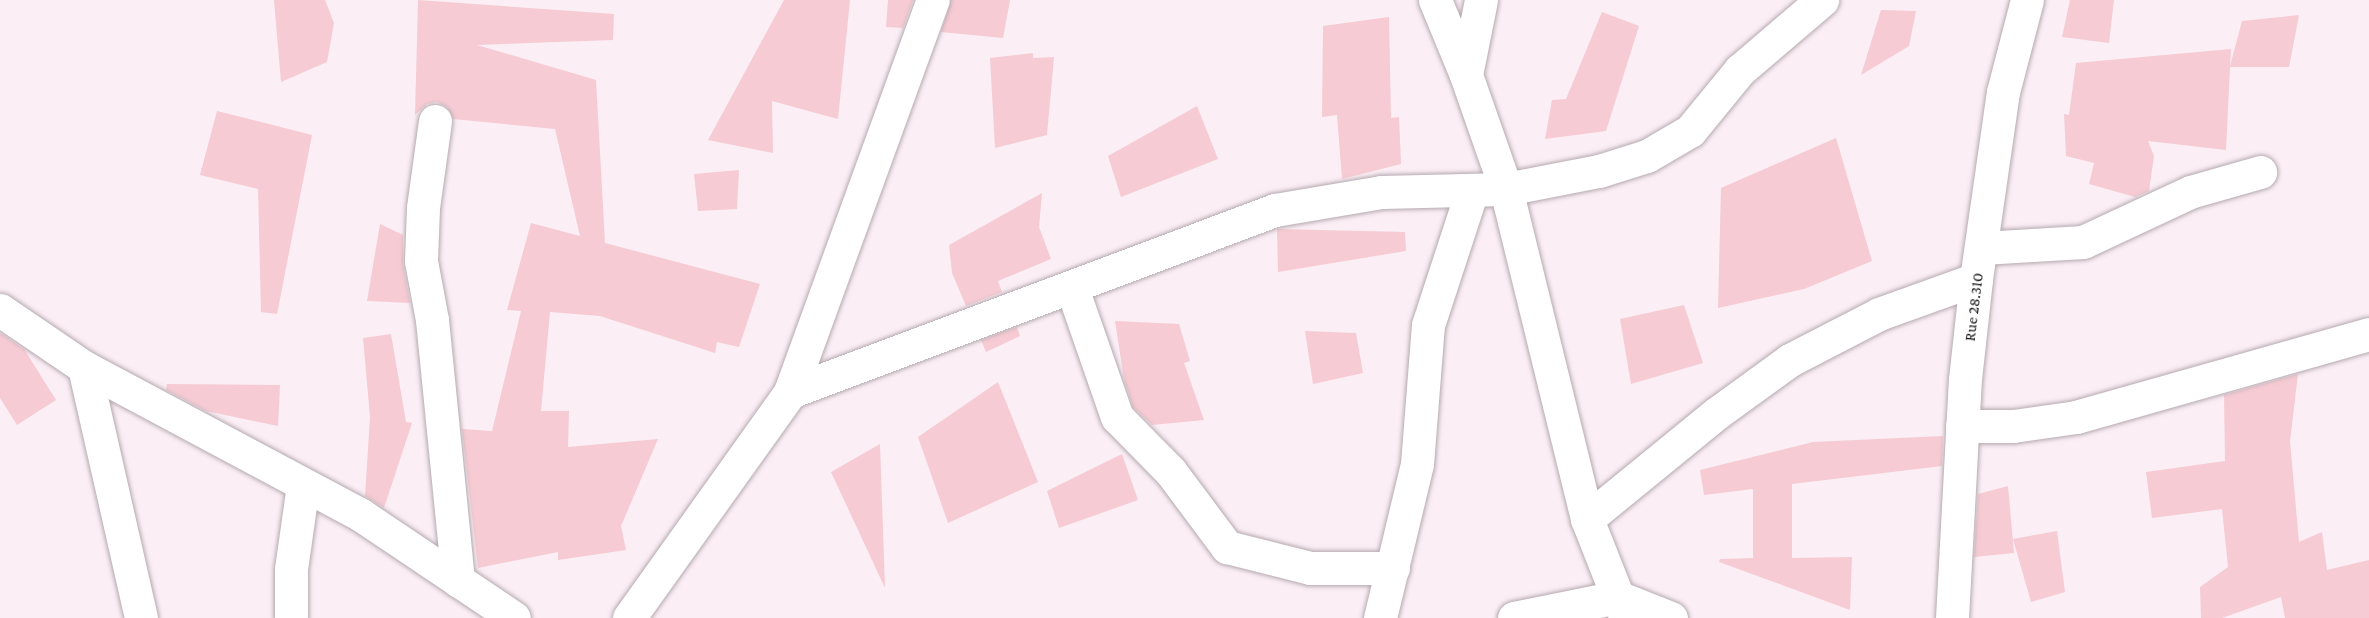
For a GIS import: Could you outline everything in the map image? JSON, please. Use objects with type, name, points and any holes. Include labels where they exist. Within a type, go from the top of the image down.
[{"type":"street","points":[[629,618],[790,392],[933,0]]},
{"type":"street","points":[[1436,0],[1466,75],[1506,189],[1587,519],[1622,608]]},
{"type":"street","points":[[1466,75],[1481,0]]},
{"type":"street","points":[[790,392],[1275,210],[1381,192],[1506,189],[1599,171],[1647,156],[1690,130],[1740,69],[1822,0]]},
{"type":"street","name":"Rue 28.310","points":[[1952,618],[1962,426],[1979,263],[2003,92],[2027,0]]},
{"type":"street","points":[[435,121],[423,208],[422,261],[432,320],[458,581]]},
{"type":"street","points":[[1587,519],[1717,413],[1790,360],[1879,314],[1979,263],[2083,242],[2190,192],[2260,172]]},
{"type":"street","points":[[1380,618],[1417,464],[1428,324],[1473,190]]},
{"type":"street","points":[[1072,288],[1117,417],[1171,472],[1227,547],[1310,568],[1393,568]]},
{"type":"street","points":[[0,310],[84,367],[362,515],[514,618]]},
{"type":"street","points":[[1962,426],[2013,426],[2076,417],[2369,333]]},
{"type":"street","points":[[84,367],[141,618]]},
{"type":"street","points":[[291,618],[291,568],[303,485]]},
{"type":"street","points":[[1514,618],[1622,608],[1671,618]]},
{"type":"building","points":[[274,0],[325,0],[334,23],[327,62],[281,82]]},
{"type":"building","points":[[418,0],[614,14],[613,40],[477,45],[596,80],[605,243],[760,284],[739,347],[717,342],[715,353],[600,316],[550,312],[541,411],[569,411],[568,447],[658,439],[621,526],[626,550],[558,560],[558,552],[478,568],[462,429],[492,431],[521,311],[507,310],[531,223],[580,236],[555,129],[453,119],[447,107],[437,102],[427,104],[415,115]]},
{"type":"building","points":[[784,0],[850,0],[838,119],[772,101],[773,153],[708,140]]},
{"type":"building","points":[[888,0],[913,0],[903,28],[886,27]]},
{"type":"building","points":[[951,0],[1010,0],[1003,38],[941,32]]},
{"type":"building","points":[[2070,0],[2114,0],[2109,43],[2062,37]]},
{"type":"building","points":[[1881,10],[1916,11],[1909,46],[1861,75]]},
{"type":"building","points":[[1602,12],[1639,26],[1606,131],[1545,139],[1552,100],[1566,99]]},
{"type":"building","points":[[2299,15],[2289,67],[2230,67],[2226,150],[2148,141],[2154,156],[2149,191],[2135,197],[2089,184],[2094,163],[2066,156],[2064,114],[2069,115],[2076,63],[2231,49],[2230,66],[2242,21]]},
{"type":"building","points":[[1389,17],[1391,118],[1399,117],[1401,164],[1342,179],[1337,115],[1322,117],[1323,26]]},
{"type":"building","points":[[1033,53],[1033,58],[1054,57],[1047,135],[995,148],[990,58]]},
{"type":"building","points":[[1197,106],[1218,159],[1121,197],[1108,156]]},
{"type":"building","points":[[217,111],[312,135],[277,314],[261,312],[258,189],[200,175]]},
{"type":"building","points":[[1836,138],[1872,261],[1804,289],[1718,308],[1721,188]]},
{"type":"building","points":[[739,170],[737,209],[698,211],[694,174]]},
{"type":"building","points":[[1042,193],[1039,227],[1051,259],[998,281],[1002,292],[966,306],[952,273],[949,245]]},
{"type":"building","points":[[380,224],[403,235],[403,264],[410,303],[367,301]]},
{"type":"building","points":[[1277,229],[1405,232],[1406,251],[1278,272]]},
{"type":"building","points":[[1684,305],[1703,363],[1631,384],[1620,319]]},
{"type":"building","points":[[1115,321],[1179,324],[1190,361],[1184,363],[1204,420],[1152,425],[1133,407],[1124,379]]},
{"type":"building","points":[[1017,327],[1020,336],[986,352],[981,340]]},
{"type":"building","points":[[1305,331],[1356,333],[1363,373],[1313,384]]},
{"type":"building","points":[[0,333],[24,349],[56,400],[17,425],[0,398]]},
{"type":"building","points":[[391,334],[406,422],[412,423],[384,508],[365,496],[370,417],[363,338]]},
{"type":"building","points":[[2298,374],[2290,441],[2299,542],[2322,532],[2327,570],[2369,560],[2369,618],[2285,618],[2281,597],[2222,618],[2201,618],[2200,587],[2228,567],[2222,509],[2152,518],[2146,472],[2225,461],[2224,395]]},
{"type":"building","points":[[998,382],[1038,482],[948,523],[918,437]]},
{"type":"building","points":[[167,384],[280,385],[278,426],[206,411],[166,390]]},
{"type":"building","points":[[1943,436],[1942,466],[1792,484],[1792,558],[1852,557],[1850,610],[1719,562],[1720,559],[1753,558],[1753,489],[1704,495],[1700,470],[1813,442]]},
{"type":"building","points":[[880,444],[885,588],[831,472]]},
{"type":"building","points":[[1122,454],[1138,500],[1059,528],[1047,491]]},
{"type":"building","points":[[2008,486],[2014,553],[1974,557],[1978,494]]},
{"type":"building","points":[[2057,531],[2065,592],[2031,602],[2013,539]]}]
